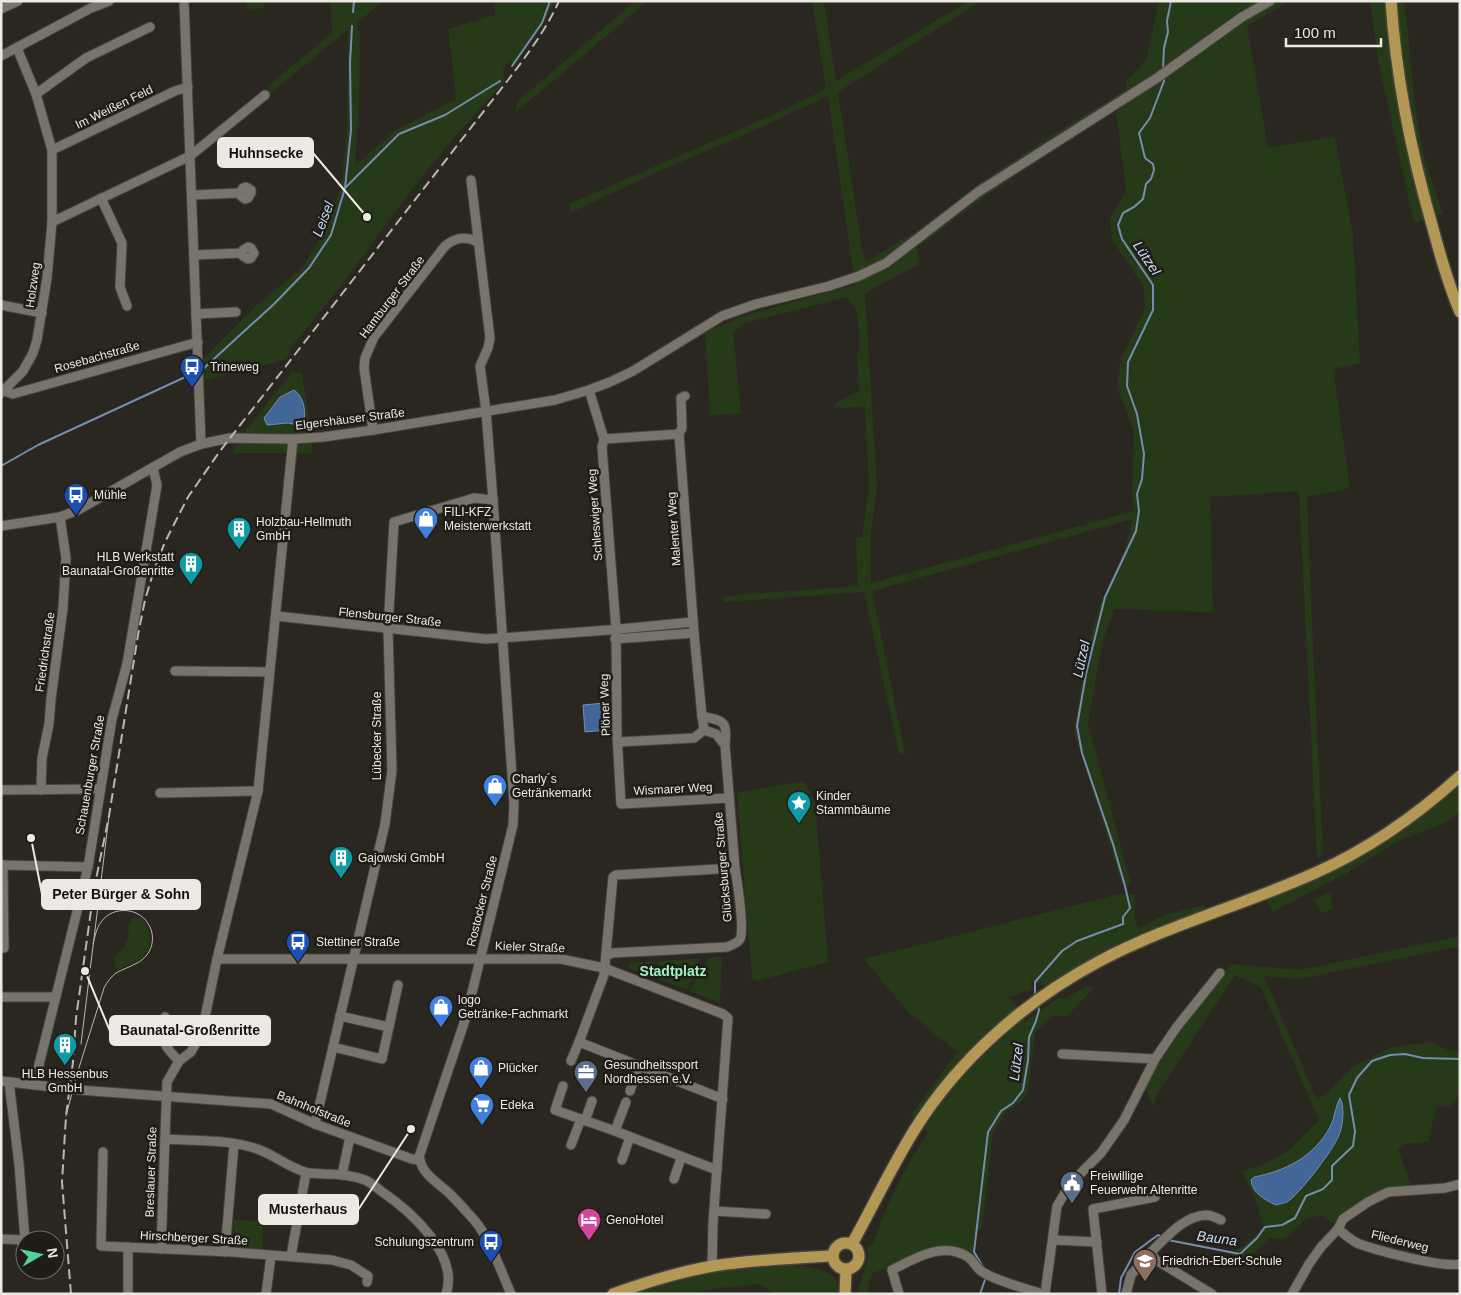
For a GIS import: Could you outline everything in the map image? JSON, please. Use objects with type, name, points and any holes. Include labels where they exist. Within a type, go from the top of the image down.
[{"type":"main road","points":[[1390,1],[1405,114],[1424,197],[1449,285],[1460,312]]},
{"type":"main road","points":[[852,1244],[920,1123],[944,1090],[978,1050],[1022,1012],[1072,977],[1100,961],[1153,936],[1315,873],[1354,854],[1391,832],[1435,799],[1460,776]]},
{"type":"main road","points":[[843,1243],[852,1244],[858,1251],[859,1259],[854,1267],[846,1270],[838,1267],[832,1256],[835,1247],[843,1243]]},
{"type":"main road","points":[[613,1294],[669,1276],[712,1267],[754,1261],[832,1256]]},
{"type":"main road","points":[[845,1294],[846,1270]]},
{"type":"street","points":[[1,9],[18,1]]},
{"type":"street","points":[[1,56],[91,8],[109,1]]},
{"type":"street","points":[[184,1],[202,444]]},
{"type":"street","name":"Elgershäuser Straße","points":[[1,526],[60,517],[78,510],[180,452],[202,444],[236,438],[293,439],[323,437],[555,400],[589,390],[633,371],[722,316],[756,304],[829,286],[859,276],[886,263],[978,192],[1157,78],[1242,17],[1270,1]]},
{"type":"street","points":[[36,94],[86,58],[150,27]]},
{"type":"street","name":"Holzweg","points":[[3,392],[22,371],[33,353],[42,313],[52,222],[52,150],[36,94],[17,48]]},
{"type":"street","name":"Im Weißen Feld","points":[[52,150],[175,91],[188,87]]},
{"type":"street","points":[[52,222],[190,156],[265,94]]},
{"type":"street","points":[[471,180],[490,338],[480,366],[486,411]]},
{"type":"street","points":[[192,195],[240,193]]},
{"type":"street","points":[[101,198],[122,243],[120,287],[127,306]]},
{"type":"street","name":"Hamburger Straße","points":[[373,430],[364,368],[365,358],[374,337],[445,246],[452,240],[459,238],[469,238],[478,242]]},
{"type":"street","points":[[194,255],[242,253]]},
{"type":"street","points":[[1,305],[42,313]]},
{"type":"street","points":[[196,314],[236,312]]},
{"type":"street","name":"Rosebachstraße","points":[[3,392],[13,394],[198,342]]},
{"type":"street","name":"Schleswiger Weg","points":[[589,390],[604,439],[602,446],[616,628],[615,640]]},
{"type":"street","name":"Malenter Weg","points":[[684,396],[680,398],[682,428],[679,434],[693,622]]},
{"type":"street","name":"Rostocker Straße","points":[[420,1160],[421,1150],[466,1017],[513,825],[514,796],[486,411]]},
{"type":"street","points":[[604,439],[679,434]]},
{"type":"street","points":[[166,1097],[167,1082],[179,1061],[191,1052],[202,1032],[217,959],[258,791],[293,439]]},
{"type":"street","name":"Schauenburger Straße","points":[[34,1085],[88,867],[112,718],[129,655],[157,485],[153,468]]},
{"type":"street","points":[[388,630],[394,522],[474,498],[493,500]]},
{"type":"street","name":"Friedrichstraße","points":[[41,790],[42,758],[49,724],[63,608],[66,558],[60,517]]},
{"type":"street","name":"Flensburger Straße","points":[[276,616],[388,630],[503,639]]},
{"type":"street","points":[[503,639],[693,622],[704,730],[716,734],[725,745]]},
{"type":"street","name":"Lübecker Straße","points":[[315,1124],[385,824],[392,770],[388,630]]},
{"type":"street","points":[[615,640],[694,634]]},
{"type":"street","name":"Plöner Weg","points":[[615,640],[618,742],[694,738],[704,730]]},
{"type":"street","points":[[175,671],[269,672]]},
{"type":"street","name":"Glücksburger Straße","points":[[606,956],[612,953],[727,947],[734,945],[740,939],[742,930],[729,798],[725,745],[726,729],[723,722],[718,718],[702,716]]},
{"type":"street","name":"Wismarer Weg","points":[[618,742],[621,804],[729,798]]},
{"type":"street","points":[[1,790],[100,789]]},
{"type":"street","points":[[160,793],[258,791]]},
{"type":"street","points":[[4,948],[2,865],[88,867]]},
{"type":"street","points":[[571,1061],[604,975],[613,877],[616,875],[735,868]]},
{"type":"street","name":"Kieler Straße","points":[[217,959],[561,959],[604,968],[723,1014],[728,1018],[714,1211],[712,1267]]},
{"type":"street","points":[[899,1294],[892,1270],[918,1257],[940,1250],[951,1251],[969,1258],[985,1273],[1044,1294],[1057,1206],[1071,1183],[1101,1152],[1124,1120],[1155,1059],[1176,1028],[1220,973]]},
{"type":"street","points":[[333,1047],[382,1060],[398,985]]},
{"type":"street","points":[[1,997],[56,997]]},
{"type":"street","points":[[340,1016],[390,1027]]},
{"type":"street","points":[[165,1017],[164,1043],[166,1049],[179,1061]]},
{"type":"street","points":[[579,1042],[723,1099]]},
{"type":"street","points":[[1062,1054],[1155,1059]]},
{"type":"street","points":[[630,1091],[639,1065]]},
{"type":"street","points":[[5,1082],[19,1164],[24,1230]]},
{"type":"street","name":"Bahnhofstraße","points":[[5,1082],[79,1090],[271,1104],[315,1124],[412,1159],[420,1160]]},
{"type":"street","points":[[563,1086],[555,1110],[717,1170]]},
{"type":"street","name":"Breslauer Straße","points":[[160,1249],[166,1097]]},
{"type":"street","points":[[571,1145],[592,1101]]},
{"type":"street","points":[[615,1131],[626,1102]]},
{"type":"street","points":[[342,1174],[350,1137]]},
{"type":"street","points":[[622,1160],[630,1137]]},
{"type":"street","points":[[165,1139],[234,1144],[259,1150],[306,1173],[342,1174],[365,1180],[398,1203],[431,1236],[439,1248],[448,1273],[446,1294]]},
{"type":"street","points":[[225,1252],[234,1144]]},
{"type":"street","name":"Hirschberger Straße","points":[[103,1152],[102,1246],[291,1256],[332,1260],[351,1265],[368,1276],[367,1282]]},
{"type":"street","points":[[674,1179],[681,1158]]},
{"type":"street","points":[[420,1160],[425,1171],[451,1194],[476,1222],[511,1294]]},
{"type":"street","points":[[291,1256],[306,1173]]},
{"type":"street","points":[[1292,1294],[1312,1258],[1338,1229],[1343,1219],[1368,1202],[1388,1192],[1446,1188],[1460,1184]]},
{"type":"street","points":[[1102,1294],[1093,1209],[1155,1197]]},
{"type":"street","points":[[714,1211],[766,1214]]},
{"type":"street","points":[[1126,1294],[1130,1275],[1150,1253],[1182,1224],[1206,1215],[1221,1220]]},
{"type":"street","name":"Fliederweg","points":[[1338,1229],[1356,1242],[1402,1256],[1451,1266],[1460,1264]]},
{"type":"street","points":[[1,1239],[15,1240]]},
{"type":"street","points":[[1053,1240],[1097,1242]]},
{"type":"street","points":[[128,1247],[128,1294]]},
{"type":"street","points":[[1150,1253],[1156,1260],[1212,1294]]},
{"type":"street","points":[[266,1294],[271,1256]]},
{"type":"green space","points":[[247,1],[264,1],[264,8],[247,9]]},
{"type":"green space","points":[[330,1],[383,1],[357,23],[360,35],[359,103],[355,166],[394,131],[456,99],[448,29],[495,15],[494,1],[555,1],[543,24],[513,68],[511,59],[503,68],[504,82],[451,141],[413,188],[340,287],[292,346],[287,359],[203,381],[202,360],[256,306],[303,267],[324,232],[341,188],[347,129],[348,30],[268,95],[268,86],[332,33]]},
{"type":"green space","points":[[635,1],[648,1],[516,112],[517,102]]},
{"type":"green space","points":[[812,1],[824,1],[836,81],[969,1],[981,1],[838,92],[862,248],[866,262],[913,233],[984,180],[1126,90],[1126,81],[1146,60],[1159,1],[1290,1],[1247,26],[1268,148],[1335,136],[1353,236],[1360,363],[1333,369],[1350,488],[1307,497],[1323,855],[1317,858],[1299,491],[1210,497],[1213,612],[1114,609],[1102,644],[1088,723],[1131,885],[1122,885],[1074,731],[1087,650],[1100,604],[1125,549],[1133,519],[872,591],[905,753],[899,754],[864,592],[724,602],[723,596],[858,586],[856,537],[862,537],[869,488],[865,407],[835,408],[835,403],[859,391],[857,352],[860,349],[857,310],[846,297],[744,323],[733,332],[741,413],[710,415],[705,333],[742,316],[855,285],[828,96],[570,213],[569,204],[777,113],[826,89]],"holes":[[[1116,111],[1126,191],[1110,218],[1112,240],[1144,287],[1145,308],[1121,359],[1117,387],[1134,432],[1132,494],[1134,511],[871,583],[870,537],[877,489],[865,293],[918,265],[917,248],[990,193]]]},
{"type":"green space","points":[[1370,1],[1404,1],[1419,133],[1425,159],[1443,214],[1414,223],[1378,61]]},
{"type":"green space","points":[[292,372],[302,373],[313,443],[311,453],[231,453],[243,434]]},
{"type":"green space","points":[[804,781],[815,802],[828,962],[756,981],[752,978],[737,793]]},
{"type":"green space","points":[[1460,783],[1460,812],[1447,822],[1400,840],[1347,873],[1272,912],[1267,899],[1318,878],[1349,862]]},
{"type":"green space","points":[[1330,893],[1332,910],[1321,913],[1314,899]]},
{"type":"green space","points":[[1135,894],[1134,917],[1138,928],[1165,915],[1205,905],[1206,911],[1123,943],[1083,963],[1045,986],[1031,980],[1031,989],[1009,997],[1025,1021],[1058,998],[1064,999],[1086,986],[1094,988],[1067,1016],[1053,1016],[1035,1032],[1028,1092],[1021,1102],[1006,1112],[993,1134],[982,1227],[975,1234],[973,1252],[961,1250],[950,1245],[935,1247],[872,1273],[867,1294],[857,1294],[866,1265],[868,1246],[873,1244],[897,1186],[928,1132],[911,1115],[957,1052],[906,1010],[864,959],[1115,895]]},
{"type":"green space","points":[[138,917],[144,921],[148,929],[150,938],[147,952],[137,961],[116,970],[114,958],[126,943],[132,919]]},
{"type":"green space","points":[[1460,936],[1460,946],[1300,979],[1264,976],[1317,1100],[1327,1093],[1352,1067],[1392,1047],[1432,1042],[1450,1051],[1460,1050],[1460,1095],[1448,1107],[1437,1105],[1428,1142],[1404,1144],[1398,1149],[1411,1186],[1387,1189],[1343,1214],[1333,1223],[1322,1215],[1306,1219],[1285,1238],[1269,1238],[1247,1263],[1231,1255],[1254,1237],[1263,1226],[1257,1203],[1242,1171],[1264,1164],[1287,1152],[1319,1120],[1261,987],[1235,975],[1157,1094],[1153,1107],[1145,1087],[1162,1057],[1230,964],[1300,970]],"holes":[[[1337,1103],[1335,1143],[1303,1186],[1287,1201],[1276,1205],[1253,1178],[1283,1169],[1308,1154],[1326,1132],[1333,1119]]]},
{"type":"green space","points":[[722,957],[720,1003],[690,991],[709,958]]},
{"type":"green space","points":[[700,958],[687,990],[657,978],[658,961]]},
{"type":"green space","points":[[654,961],[650,976],[628,967],[629,963]]},
{"type":"green space","points":[[234,1220],[263,1221],[262,1250],[237,1249],[233,1246]]},
{"type":"green space","points":[[794,1265],[818,1269],[830,1274],[837,1282],[837,1294],[777,1294],[758,1284],[719,1288],[689,1294],[634,1294],[697,1274]]},
{"type":"water","points":[[294,390],[300,396],[303,403],[304,420],[298,425],[288,423],[267,425],[264,418],[280,397]]},
{"type":"water","points":[[605,703],[607,730],[585,732],[583,705]]},
{"type":"water","points":[[1340,1098],[1343,1106],[1342,1127],[1336,1142],[1324,1161],[1287,1202],[1276,1205],[1260,1196],[1254,1189],[1251,1180],[1254,1177],[1277,1171],[1298,1161],[1316,1147],[1330,1127]]},
{"type":"waterway","points":[[353,12],[354,1]]},
{"type":"waterway","name":"Leisel","points":[[512,66],[542,23],[550,1]]},
{"type":"waterway","name":"Lützel","points":[[1163,70],[1164,48],[1168,32],[1167,21],[1171,1]]},
{"type":"waterway","points":[[345,188],[351,130],[350,63],[352,26]]},
{"type":"waterway","name":"Lützel","points":[[1035,995],[1035,982],[1062,951],[1077,941],[1123,924],[1123,917],[1130,908],[1113,844],[1082,753],[1077,726],[1086,674],[1105,597],[1136,531],[1139,511],[1137,494],[1142,479],[1144,454],[1137,414],[1127,386],[1128,362],[1153,310],[1153,285],[1122,239],[1118,225],[1123,213],[1143,199],[1146,184],[1151,179],[1154,170],[1153,164],[1145,158],[1139,133],[1150,118],[1164,78]]},
{"type":"waterway","name":"Leisel","points":[[203,369],[274,304],[309,268],[331,235],[345,188],[399,134],[445,115],[500,81]]},
{"type":"waterway","name":"Leisel","points":[[1,466],[38,445],[194,373]]},
{"type":"waterway","name":"Lützel","points":[[985,1270],[974,1252],[988,1132],[1001,1111],[1013,1103],[1023,1090],[1028,1060],[1029,1037],[1036,1021],[1039,1010],[1038,1005]]},
{"type":"waterway","name":"Bauna","points":[[1168,1240],[1240,1254],[1257,1238],[1265,1227],[1282,1225],[1295,1218],[1306,1196],[1323,1189],[1332,1180],[1332,1166],[1353,1146],[1355,1131],[1349,1095],[1357,1078],[1372,1061],[1390,1055],[1405,1054],[1423,1058],[1460,1059]]},
{"type":"waterway","name":"Bauna","points":[[1119,1294],[1121,1278],[1135,1252],[1158,1235],[1162,1237]]},
{"type":"waterway","name":"Lützel","points":[[980,1294],[986,1277]]},
{"type":"tram line","points":[[81,1044],[109,816]]},
{"type":"tram line","points":[[66,1116],[104,988],[116,973],[137,963],[146,956],[151,947],[152,932],[146,920],[140,915],[134,912],[119,911],[112,913],[101,922],[93,944]]},
{"type":"railway","points":[[71,1294],[62,1182],[66,1116],[76,1018],[94,889],[109,816],[138,635],[145,600],[154,570],[165,542],[188,497],[220,451],[515,71],[542,32],[559,1]]},
{"type":"place","name":"Huhnsecke","points":[[367,217]]},
{"type":"place","name":"Trineweg","points":[[192,388]]},
{"type":"place","name":"Mühle","points":[[76,516]]},
{"type":"place","name":"FILI-KFZ Meisterwerkstatt","points":[[426,540]]},
{"type":"place","name":"Holzbau-Hellmuth GmbH","points":[[239,550]]},
{"type":"place","name":"HLB Werkstatt Baunatal-Großenritte","points":[[191,585]]},
{"type":"place","name":"Charly´s Getränkemarkt","points":[[495,807]]},
{"type":"place","name":"Kinder Stammbäume","points":[[799,824]]},
{"type":"place","name":"Peter Bürger & Sohn","points":[[31,838]]},
{"type":"place","name":"Gajowski GmbH","points":[[341,879]]},
{"type":"place","name":"Stettiner Straße","points":[[298,963]]},
{"type":"place","name":"Baunatal-Großenritte","points":[[85,971]]},
{"type":"place","name":"logo Getränke-Fachmarkt","points":[[441,1028]]},
{"type":"place","name":"HLB Hessenbus GmbH","points":[[65,1066]]},
{"type":"place","name":"Plücker","points":[[481,1089]]},
{"type":"place","name":"Gesundheitssport Nordhessen e.V.","points":[[586,1093]]},
{"type":"place","name":"Edeka","points":[[482,1126]]},
{"type":"place","name":"Musterhaus","points":[[411,1129]]},
{"type":"place","name":"Freiwillige Feuerwehr Altenritte","points":[[1072,1204]]},
{"type":"place","name":"GenoHotel","points":[[589,1241]]},
{"type":"place","name":"Schulungszentrum","points":[[491,1263]]},
{"type":"place","name":"Friedrich-Ebert-Schule","points":[[1145,1282]]},
{"type":"district","name":"Stadtplatz","points":[[673,971]]}]
